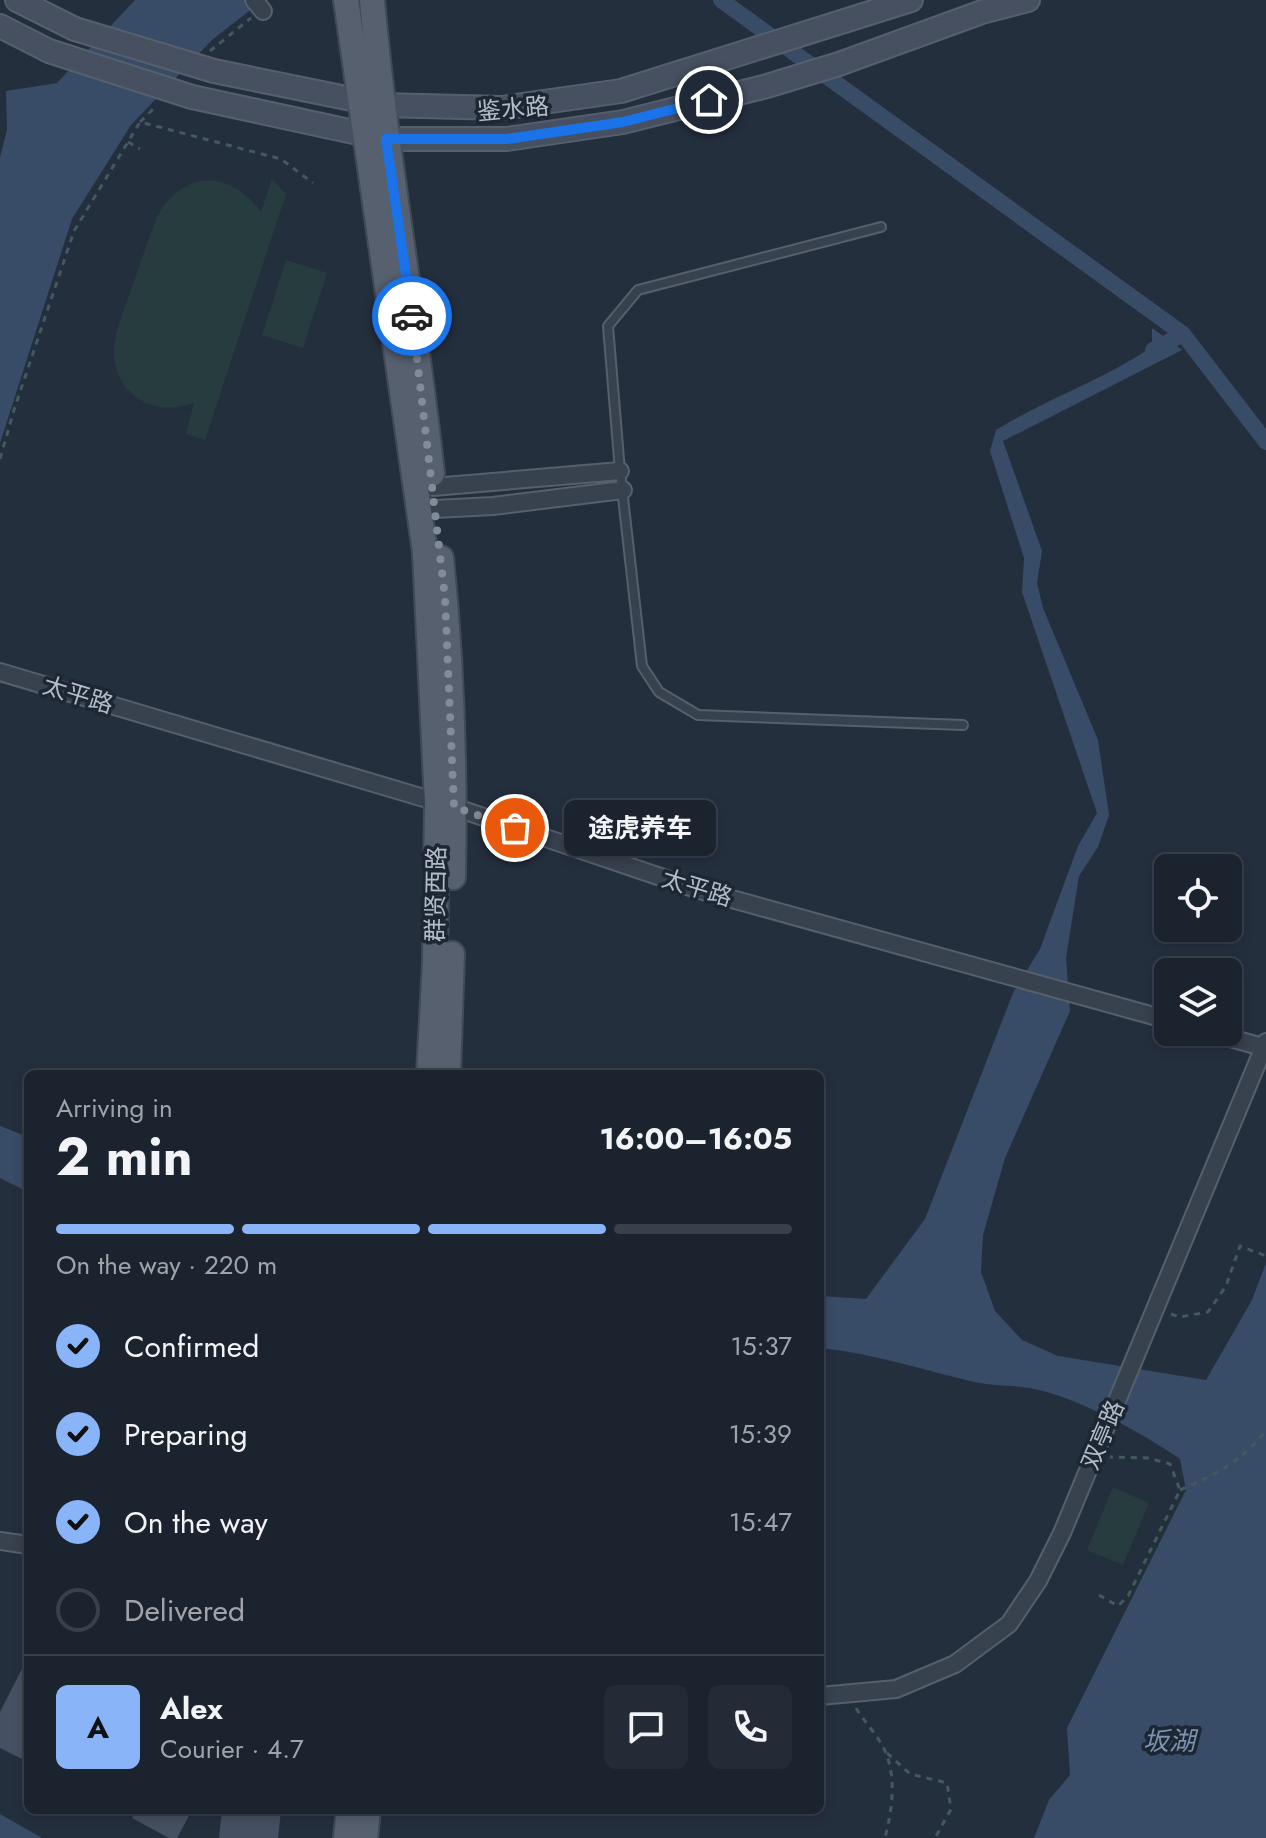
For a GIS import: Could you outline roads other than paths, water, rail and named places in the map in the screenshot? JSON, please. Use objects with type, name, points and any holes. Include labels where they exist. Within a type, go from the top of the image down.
[{"type":"main road","name":"群贤西路","points":[[346,0],[375,137],[425,552],[446,804],[429,1070]]},
{"type":"main road","name":"群贤西路","points":[[370,103],[372,0]]},
{"type":"main road","name":"群贤西路","points":[[375,137],[422,383],[445,598],[448,1070]]},
{"type":"main road","points":[[346,1838],[349,1814]]},
{"type":"main road","points":[[365,1838],[368,1814]]},
{"type":"street","name":"鉴水路","points":[[17,0],[75,29],[214,71],[370,103],[502,108],[621,91],[911,0]]},
{"type":"street","name":"鉴水路","points":[[0,26],[49,51],[192,97],[375,137],[507,139],[623,122],[767,86],[839,64],[982,12],[1028,0]]},
{"type":"street","points":[[434,498],[620,471]]},
{"type":"street","points":[[434,498],[493,506],[623,490]]},
{"type":"street","name":"太平路","points":[[0,672],[446,804],[696,889],[1154,1016]]},
{"type":"street","points":[[1242,1040],[1265,1046]]},
{"type":"street","name":"双亭路","points":[[824,1696],[896,1689],[955,1664],[1009,1624],[1038,1581],[1062,1533],[1265,1046]]},
{"type":"street","points":[[0,1541],[24,1544]]},
{"type":"lane","points":[[881,227],[638,290],[608,326],[620,471],[642,666],[659,692],[698,715],[963,725]]},
{"type":"water","points":[[135,0],[263,0],[212,40],[131,125],[72,219],[0,443],[0,157],[7,130],[6,91],[57,83]]},
{"type":"water","name":"坂湖","points":[[1152,328],[1182,350],[1003,441],[1042,551],[1037,583],[1043,608],[1098,740],[1109,815],[1098,847],[1079,876],[1066,958],[1070,1011],[1005,1158],[983,1235],[981,1272],[995,1311],[1022,1340],[1058,1356],[1206,1380],[1252,1300],[1266,1263],[1266,1838],[1034,1838],[1049,1800],[1070,1775],[1067,1728],[1186,1490],[1180,1459],[1108,1417],[1068,1399],[1030,1388],[978,1383],[877,1357],[824,1348],[824,1296],[866,1299],[925,1219],[1013,993],[1040,949],[1078,846],[1097,813],[1022,592],[1024,558],[990,451],[996,430],[1114,370],[1152,347]]},
{"type":"water","points":[[0,1126],[24,1135],[24,1190],[0,1178]]},
{"type":"water","points":[[0,1814],[42,1838],[0,1838]]},
{"type":"waterway","points":[[721,0],[1183,334],[1266,442]]},
{"type":"waterway","points":[[1153,350],[1183,334]]},
{"type":"place","name":"途虎养车","points":[[515,828]]}]
